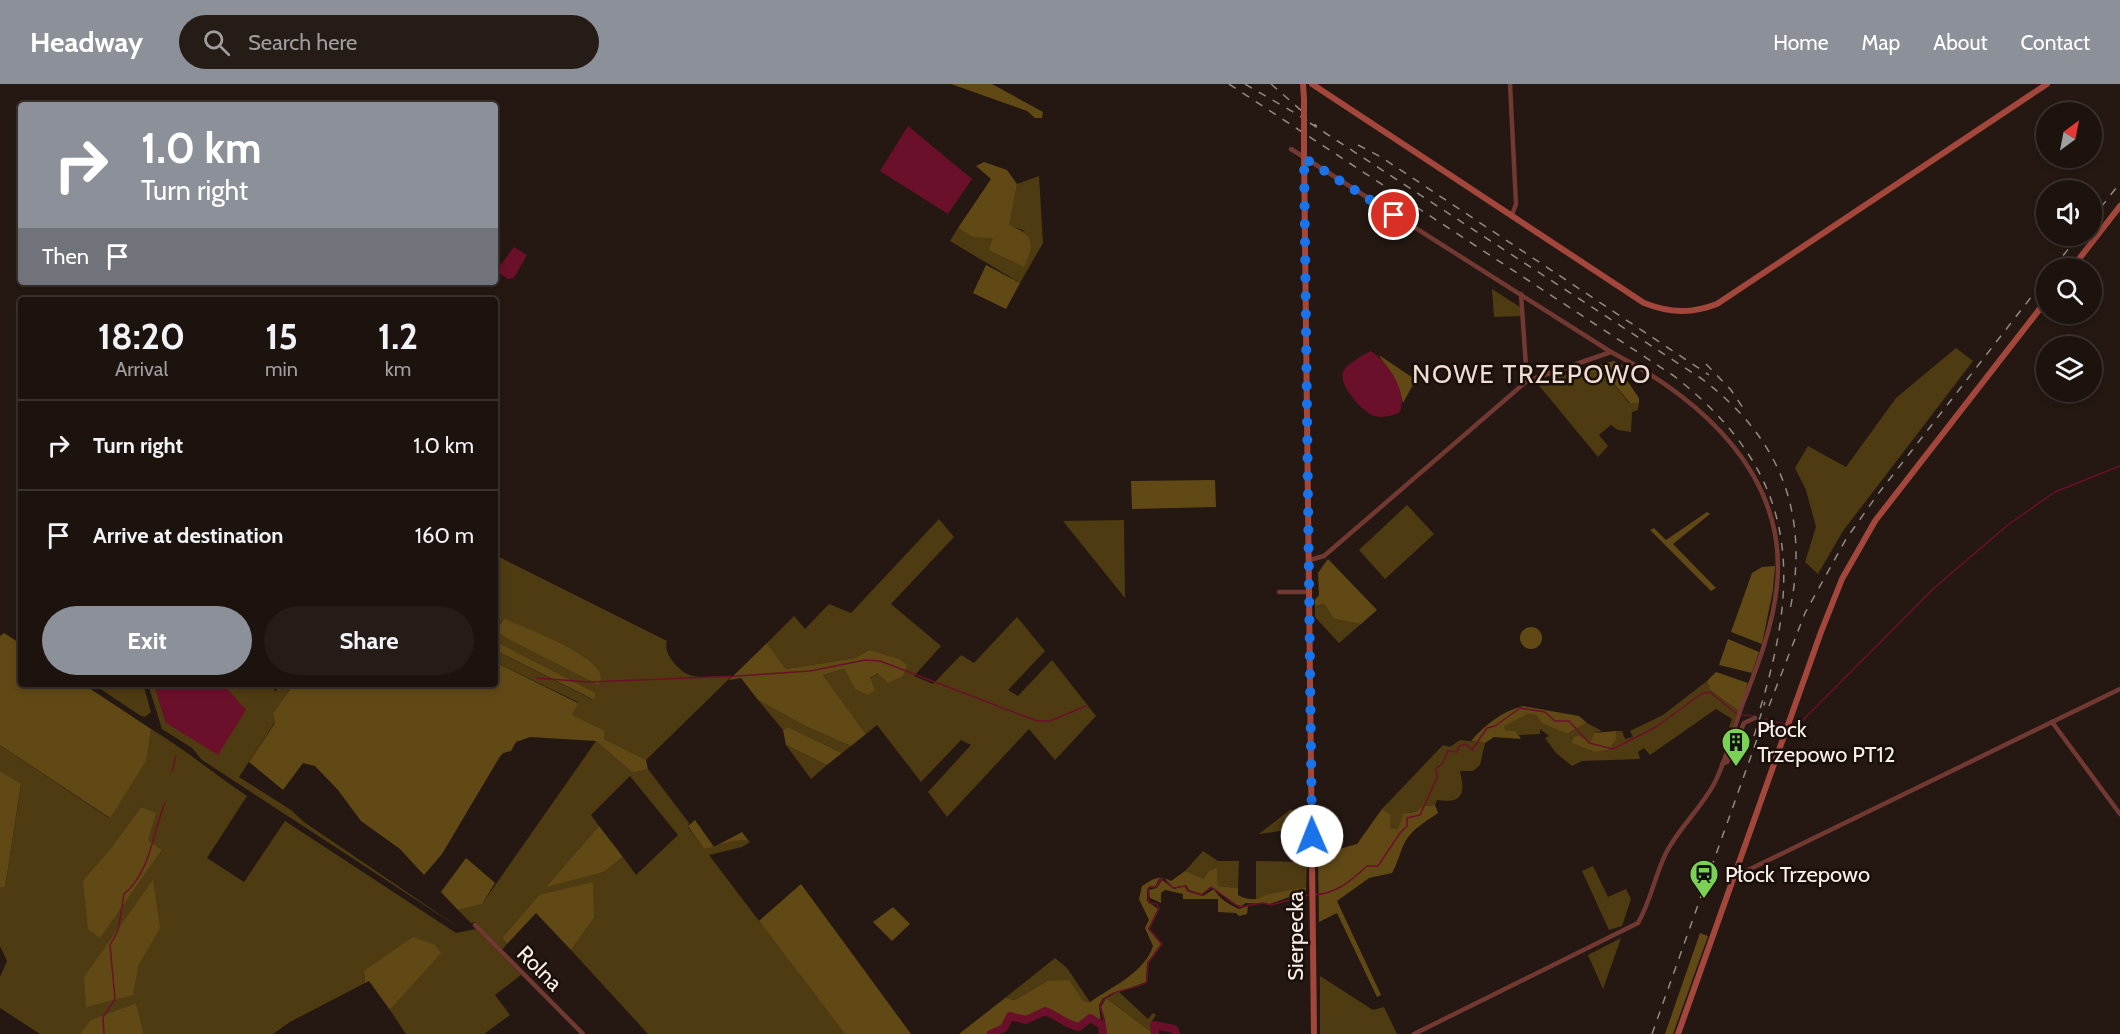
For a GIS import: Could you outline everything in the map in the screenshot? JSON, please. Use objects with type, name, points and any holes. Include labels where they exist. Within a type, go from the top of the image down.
[{"type":"street","name":"Sierpecka","points":[[1304,84],[1314,1034]]},
{"type":"street","points":[[1312,84],[1644,303],[1673,312],[1704,309],[1717,304],[2047,84]]},
{"type":"street","points":[[1509,84],[1516,204],[1512,215]]},
{"type":"street","points":[[1291,149],[1304,155],[1678,393],[1716,424],[1743,459],[1764,500],[1776,546],[1777,584],[1768,634],[1722,764],[1711,789],[1666,852],[1636,926],[1414,1034]]},
{"type":"street","points":[[2080,258],[2120,206]]},
{"type":"street","points":[[1521,294],[1527,381]]},
{"type":"street","points":[[1678,1034],[1832,601],[1864,538],[1894,495],[2036,314]]},
{"type":"street","points":[[1310,560],[1323,556],[1527,381],[1611,352]]},
{"type":"street","points":[[1279,592],[1310,592]]},
{"type":"street","points":[[1736,869],[1742,873],[2120,689]]},
{"type":"street","points":[[1722,764],[1727,762],[1744,723],[1755,718]]},
{"type":"street","points":[[1765,722],[1785,731]]},
{"type":"street","points":[[2052,722],[2120,814]]},
{"type":"street","name":"Rolna","points":[[475,925],[583,1034]]},
{"type":"shaded area","points":[[951,84],[992,84],[1043,112],[1042,118],[1035,118],[1027,111]]},
{"type":"shaded area","points":[[908,126],[972,179],[948,214],[880,171]]},
{"type":"shaded area","points":[[984,162],[1007,170],[1017,184],[1009,225],[1023,232],[1030,240],[1030,251],[1024,267],[989,250],[993,238],[973,237],[958,228],[991,179],[976,166]]},
{"type":"shaded area","points":[[1039,176],[1043,243],[1020,283],[950,241],[958,228],[983,237],[1025,231],[1008,225],[1017,184]]},
{"type":"shaded area","points":[[514,247],[527,255],[514,278],[508,279],[498,272],[498,268]]},
{"type":"shaded area","points":[[986,265],[1020,283],[1006,309],[973,293]]},
{"type":"shaded area","points":[[1492,289],[1520,307],[1521,316],[1494,317]]},
{"type":"shaded area","points":[[1956,348],[1973,361],[1843,531],[1818,574],[1805,562],[1816,527],[1806,490],[1795,468],[1808,446],[1846,467],[1896,398]]},
{"type":"shaded area","points":[[1370,351],[1390,369],[1395,378],[1402,397],[1399,413],[1382,417],[1372,415],[1356,402],[1346,389],[1342,375],[1344,370]]},
{"type":"shaded area","points":[[1379,355],[1413,378],[1414,383],[1403,403],[1399,389]]},
{"type":"shaded area","points":[[1614,361],[1623,366],[1619,369],[1639,398],[1639,403],[1630,403],[1605,373],[1575,372]]},
{"type":"shaded area","points":[[1575,372],[1605,373],[1629,403],[1639,403],[1638,410],[1632,412],[1631,432],[1618,430],[1611,425],[1599,435],[1608,446],[1598,457],[1537,383]]},
{"type":"shaded area","points":[[1215,480],[1216,507],[1132,509],[1131,481]]},
{"type":"shaded area","points":[[1407,505],[1434,534],[1385,579],[1359,550]]},
{"type":"shaded area","points":[[1707,512],[1710,514],[1673,544],[1716,588],[1711,591],[1650,530],[1654,528],[1666,540]]},
{"type":"shaded area","points":[[939,519],[954,537],[891,604],[941,646],[914,676],[933,684],[961,655],[974,663],[1017,617],[1045,651],[1008,690],[1018,696],[1052,660],[1096,716],[1055,760],[1029,729],[947,817],[928,792],[971,745],[961,740],[921,782],[877,725],[866,734],[823,675],[844,669],[855,689],[878,673],[869,650],[855,658],[786,669],[767,643],[794,616],[805,629],[829,604],[851,613]]},
{"type":"shaded area","points":[[1124,520],[1125,598],[1063,521]]},
{"type":"shaded area","points":[[498,556],[667,641],[668,655],[684,672],[698,677],[732,676],[646,760],[604,739],[604,730],[571,715],[578,702],[498,663],[498,652],[593,700],[596,693],[498,643],[498,633],[600,684],[598,669],[580,655],[504,618],[498,625]]},
{"type":"shaded area","points":[[1328,559],[1377,610],[1361,624],[1334,619],[1324,604],[1315,606],[1315,600],[1319,595],[1318,573]]},
{"type":"shaded area","points":[[1775,566],[1773,590],[1762,644],[1731,632],[1752,573],[1762,567]]},
{"type":"shaded area","points":[[1324,604],[1334,619],[1361,624],[1339,643],[1315,617],[1315,606]]},
{"type":"shaded area","points":[[504,618],[577,652],[599,671],[601,678],[599,685],[498,634],[498,627]]},
{"type":"shaded area","points":[[1527,627],[1535,627],[1542,634],[1542,642],[1535,649],[1527,649],[1520,642],[1520,634]]},
{"type":"shaded area","points":[[4,633],[18,642],[18,687],[88,687],[151,729],[146,761],[110,818],[0,745],[0,636]]},
{"type":"shaded area","points":[[1728,639],[1759,652],[1752,673],[1719,665]]},
{"type":"shaded area","points":[[498,643],[596,693],[594,700],[498,652]]},
{"type":"shaded area","points":[[767,643],[786,669],[855,658],[869,650],[899,659],[907,665],[903,676],[888,683],[878,673],[870,678],[875,690],[868,695],[855,689],[844,669],[823,675],[866,734],[851,746],[805,726],[758,700],[741,678],[729,680]]},
{"type":"shaded area","points":[[498,663],[578,703],[572,715],[604,730],[604,739],[646,760],[648,769],[633,773],[596,741],[530,737],[516,742],[511,751],[503,753],[499,758],[442,854],[424,875],[400,849],[361,821],[338,790],[315,766],[303,763],[283,790],[249,762],[275,723],[273,713],[292,687],[498,687]]},
{"type":"shaded area","points":[[1716,672],[1748,683],[1739,711],[1710,690],[1707,681]]},
{"type":"shaded area","points":[[1707,681],[1710,690],[1739,711],[1732,728],[1729,727],[1732,719],[1716,709],[1650,755],[1644,748],[1638,752],[1640,759],[1582,761],[1572,766],[1556,753],[1545,738],[1549,736],[1540,729],[1540,734],[1519,735],[1516,731],[1504,730],[1504,725],[1528,714],[1536,715],[1543,723],[1567,734],[1587,723],[1602,731],[1594,733],[1594,740],[1588,749],[1595,752],[1609,750],[1616,740],[1616,731],[1622,731],[1625,739],[1633,737],[1630,731],[1663,715]]},
{"type":"shaded area","points":[[98,687],[144,687],[151,712],[145,717]]},
{"type":"shaded area","points":[[149,687],[155,687],[166,723],[245,710],[226,687],[273,687],[275,692],[279,687],[292,687],[273,713],[275,722],[239,777],[291,810],[304,822],[461,929],[202,760],[192,748],[162,729]]},
{"type":"shaded area","points":[[155,687],[226,687],[246,710],[218,755],[166,723]]},
{"type":"shaded area","points":[[758,700],[805,726],[851,746],[842,753],[788,727],[783,730]]},
{"type":"shaded area","points":[[1523,706],[1579,716],[1587,723],[1567,734],[1542,723],[1536,715],[1528,714],[1504,726],[1505,730],[1516,731],[1521,739],[1494,737],[1485,743],[1471,741],[1494,719]]},
{"type":"shaded area","points":[[788,727],[842,753],[827,765],[786,745],[783,730]]},
{"type":"shaded area","points":[[151,729],[247,796],[207,858],[244,882],[285,821],[456,933],[476,929],[521,975],[495,995],[510,1015],[484,1034],[406,1034],[390,1010],[440,953],[364,971],[365,983],[290,1022],[273,1034],[144,1034],[136,1003],[90,1020],[80,1034],[40,1034],[0,1008],[0,977],[7,961],[0,946],[0,888],[5,887],[21,785],[0,771],[0,745],[109,818],[145,761]],"holes":[[[141,807],[148,840],[162,850],[100,937],[83,880],[111,848]]]},
{"type":"shaded area","points":[[1616,731],[1616,740],[1609,750],[1595,752],[1572,743],[1574,737],[1579,736],[1591,742],[1594,733]]},
{"type":"shaded area","points":[[1460,740],[1485,743],[1480,765],[1473,771],[1460,771],[1462,791],[1460,795],[1453,800],[1437,800],[1435,805],[1423,806],[1419,811],[1410,812],[1398,829],[1389,828],[1391,815],[1382,809],[1443,745],[1450,747]]},
{"type":"shaded area","points":[[596,741],[633,773],[648,769],[689,823],[688,827],[704,849],[738,840],[750,842],[742,847],[709,855],[845,1034],[648,1034],[571,950],[594,918],[539,895],[502,938],[507,944],[502,950],[475,922],[471,923],[458,910],[482,904]],"holes":[[[630,776],[678,835],[636,875],[623,857],[604,872],[547,886],[599,826],[591,815]]]},
{"type":"shaded area","points":[[786,745],[827,765],[811,779]]},
{"type":"shaded area","points":[[0,771],[21,784],[5,887],[0,888]]},
{"type":"shaded area","points":[[1435,805],[1438,813],[1409,836],[1392,873],[1369,878],[1337,901],[1381,995],[1377,997],[1337,913],[1319,922],[1318,855],[1357,844],[1382,809],[1391,815],[1390,828],[1398,829],[1403,814],[1418,811],[1423,806]]},
{"type":"shaded area","points":[[141,807],[156,813],[148,840],[162,850],[100,938],[88,929],[83,880],[111,848]]},
{"type":"shaded area","points":[[1291,809],[1307,829],[1307,836],[1301,828],[1259,834]]},
{"type":"shaded area","points":[[695,820],[714,847],[704,849],[688,826]]},
{"type":"shaded area","points":[[599,826],[623,857],[604,872],[546,887]]},
{"type":"shaded area","points":[[742,832],[748,840],[737,841],[716,846]]},
{"type":"shaded area","points":[[1203,851],[1218,861],[1239,861],[1238,888],[1218,886],[1217,868],[1204,879],[1186,874],[1185,871]]},
{"type":"shaded area","points":[[466,858],[495,883],[482,904],[458,910],[441,892]]},
{"type":"shaded area","points":[[1256,861],[1307,862],[1306,887],[1256,899]]},
{"type":"shaded area","points":[[1593,866],[1608,897],[1626,889],[1631,899],[1622,926],[1609,930],[1582,871]]},
{"type":"shaded area","points":[[1217,868],[1218,886],[1238,888],[1238,895],[1244,898],[1255,899],[1306,887],[1306,891],[1270,904],[1246,903],[1241,906],[1232,903],[1211,887],[1202,894],[1189,890],[1186,885],[1174,888],[1164,878],[1171,881],[1185,871],[1204,879],[1209,871]]},
{"type":"shaded area","points":[[1156,878],[1163,878],[1159,879],[1155,887],[1150,886],[1147,889],[1147,901],[1158,909],[1148,929],[1161,944],[1147,963],[1146,982],[1103,998],[1099,1005],[1101,1023],[1089,1016],[1081,1025],[1062,1022],[1059,1014],[1045,1010],[1026,1019],[1008,1015],[1004,1027],[990,1034],[959,1034],[1005,998],[1015,1000],[1047,981],[1069,980],[1083,1001],[1090,1002],[1127,978],[1143,964],[1153,946],[1145,928],[1149,920],[1139,899],[1142,886]]},
{"type":"shaded area","points":[[153,880],[160,928],[138,966],[133,995],[86,1007],[84,977]]},
{"type":"shaded area","points":[[1162,880],[1174,889],[1184,886],[1188,891],[1203,896],[1214,889],[1221,898],[1239,909],[1248,906],[1247,914],[1239,916],[1236,913],[1218,912],[1218,899],[1183,899],[1183,894],[1165,890],[1161,893],[1161,903],[1150,898],[1149,890],[1157,888]]},
{"type":"shaded area","points":[[593,882],[594,918],[571,950],[536,913],[507,944],[502,938],[539,895]]},
{"type":"shaded area","points":[[801,884],[911,1034],[845,1034],[759,921]]},
{"type":"shaded area","points":[[893,907],[910,924],[892,941],[873,922]]},
{"type":"shaded area","points":[[1700,933],[1708,936],[1673,1034],[1665,1034]]},
{"type":"shaded area","points":[[413,937],[435,945],[441,953],[390,1010],[369,981],[365,983],[364,971]]},
{"type":"shaded area","points":[[1621,938],[1603,989],[1588,955]]},
{"type":"shaded area","points":[[1055,958],[1067,968],[1090,1002],[1083,1001],[1047,981],[1015,1000],[1005,998]]},
{"type":"shaded area","points":[[1320,976],[1373,1010],[1384,1007],[1397,1034],[1320,1034]]},
{"type":"shaded area","points":[[1119,992],[1148,1019],[1153,1013],[1156,1015],[1152,1021],[1155,1024],[1152,1025],[1154,1034],[1106,998]]},
{"type":"shaded area","points":[[1106,998],[1154,1034],[1104,1034],[1105,1020],[1101,1007]]},
{"type":"shaded area","points":[[136,1003],[144,1034],[80,1034],[90,1020]]},
{"type":"waterway","points":[[1791,726],[1800,723],[1934,588],[2009,524],[2055,492],[2120,466]]},
{"type":"waterway","points":[[537,678],[588,682],[737,676],[810,671],[865,660],[880,661],[1037,721],[1050,721],[1086,706]]},
{"type":"waterway","points":[[1313,895],[1336,889],[1349,882],[1367,866],[1378,866],[1407,826],[1407,818],[1420,815],[1437,778],[1436,768],[1442,764],[1448,751],[1457,752],[1459,746],[1466,744],[1472,750],[1487,728],[1495,726],[1520,708],[1545,712],[1555,721],[1569,721],[1589,743],[1613,749],[1656,727],[1701,694],[1710,692],[1737,714]]},
{"type":"waterway","points":[[1742,715],[1756,716]]},
{"type":"waterway","points":[[1765,719],[1787,725]]},
{"type":"waterway","points":[[172,771],[176,756]]},
{"type":"waterway","points":[[104,1034],[103,1017],[115,999],[110,945],[118,931],[124,894],[140,874],[150,852],[165,803]]},
{"type":"waterway","points":[[1102,1025],[1104,1020],[1100,1005],[1104,999],[1115,992],[1147,982],[1148,963],[1162,944],[1149,929],[1159,909],[1157,904],[1149,903],[1148,889],[1156,887],[1161,879],[1174,888],[1185,886],[1188,891],[1202,895],[1211,887],[1239,907],[1263,903],[1271,905],[1309,895]]},
{"type":"waterway","points":[[991,1034],[1004,1028],[1010,1016],[1026,1020],[1045,1011],[1079,1027],[1090,1018],[1102,1025],[1103,1034]]},
{"type":"waterway","points":[[1155,1034],[1154,1025],[1174,1029],[1176,1034]]},
{"type":"railway","points":[[1229,84],[1674,376],[1714,412],[1745,448],[1766,486],[1778,526],[1784,567],[1782,611],[1774,658],[1760,709]]},
{"type":"railway","points":[[1245,84],[1317,126]]},
{"type":"railway","points":[[1271,84],[1303,112]]},
{"type":"railway","points":[[1310,123],[1702,379],[1729,402],[1751,426],[1769,452],[1783,480],[1792,510],[1796,541],[1795,575],[1790,610]]},
{"type":"railway","points":[[1358,145],[1381,157],[1709,375]]},
{"type":"railway","points":[[2102,206],[2120,183]]},
{"type":"railway","points":[[2061,258],[2071,246]]},
{"type":"railway","points":[[1769,706],[1805,613],[1846,539],[1878,494],[2036,291]]},
{"type":"railway","points":[[1706,364],[1731,390],[1743,408]]},
{"type":"railway","points":[[1754,736],[1765,702]]},
{"type":"railway","points":[[1652,1034],[1761,728]]},
{"type":"place","name":"Płock Trzepowo PT12","points":[[1736,768]]},
{"type":"place","name":"Płock Trzepowo","points":[[1704,900]]},
{"type":"district","name":"NOWE TRZEPOWO","points":[[1532,374]]},
{"type":"route","points":[[1312,836],[1304,158],[1394,215]]}]
